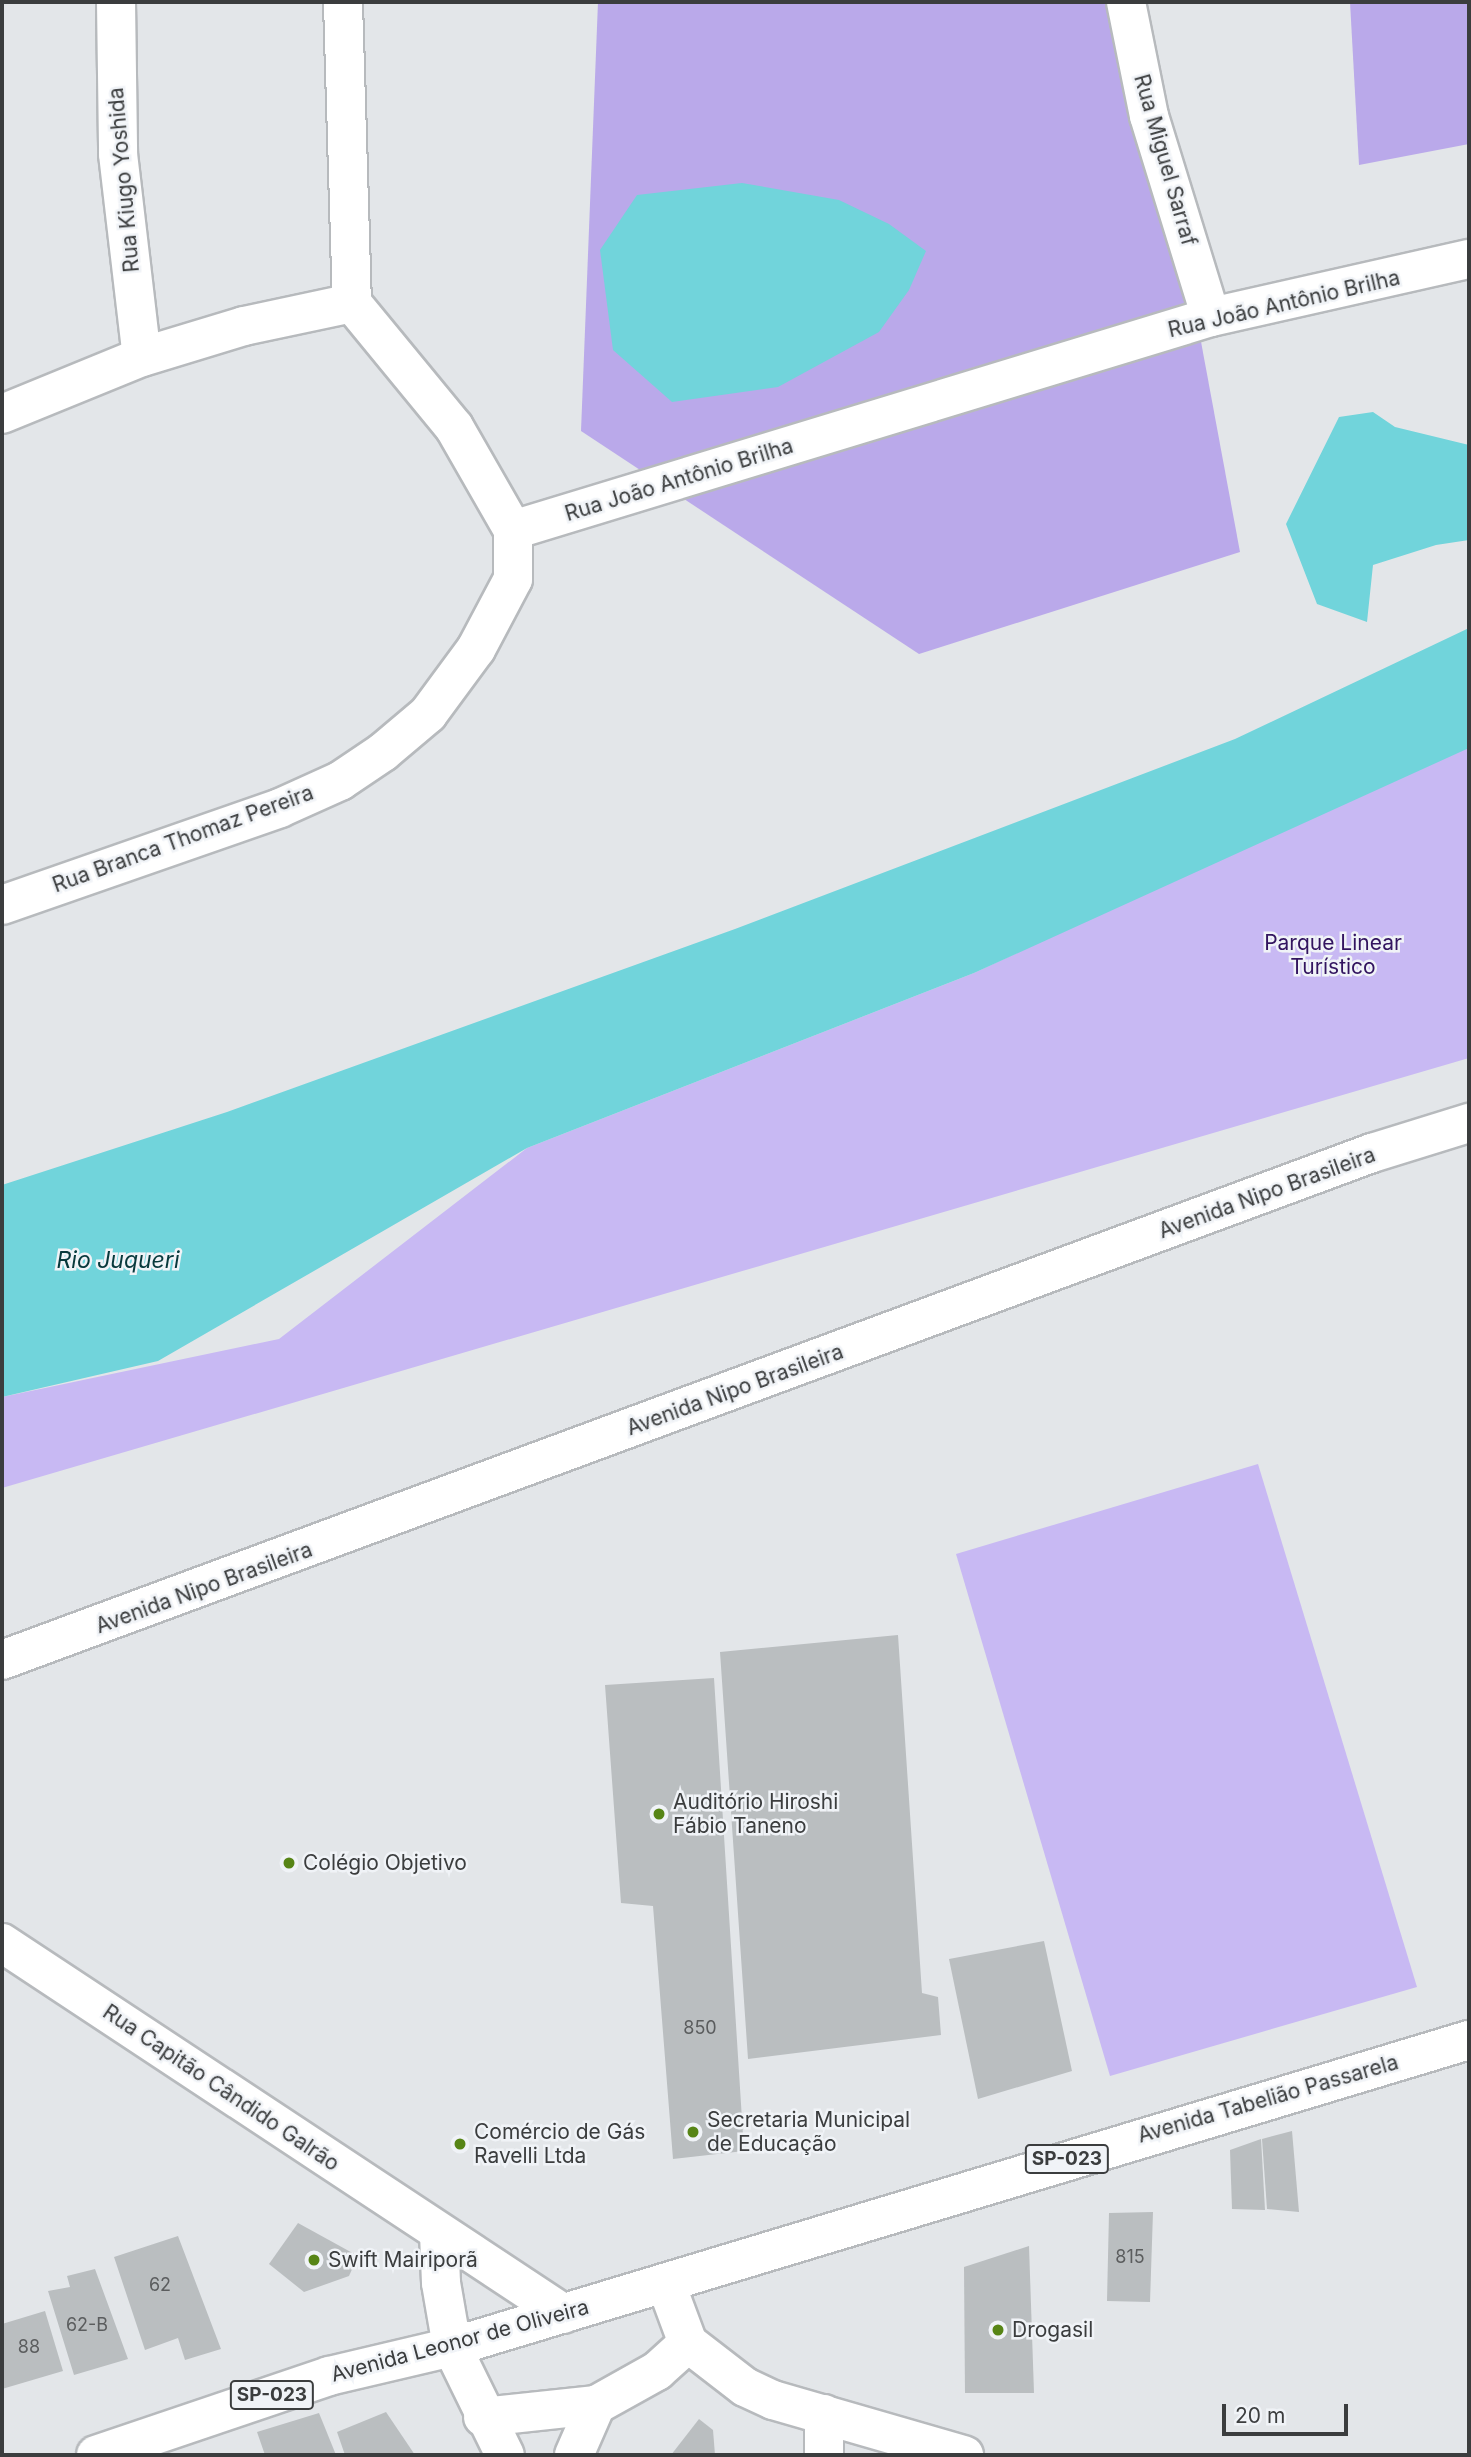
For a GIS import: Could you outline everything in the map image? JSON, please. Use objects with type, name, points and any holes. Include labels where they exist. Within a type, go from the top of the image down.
[{"type":"street","name":"Rua Kiugo Yoshida","points":[[116,2],[118,154],[142,357]]},
{"type":"street","points":[[343,2],[352,303],[454,427],[513,530]]},
{"type":"street","name":"Rua Miguel Sarraf","points":[[1126,2],[1149,116],[1211,317]]},
{"type":"street","name":"Rua João Antônio Brilha","points":[[513,530],[1211,317],[1469,259]]},
{"type":"street","points":[[2,414],[142,357],[244,326],[352,303]]},
{"type":"street","name":"Rua Branca Thomaz Pereira","points":[[2,905],[280,808],[340,781],[383,752],[428,714],[475,649],[513,579],[513,530]]},
{"type":"street","name":"Avenida Nipo Brasileira","points":[[2,1660],[1372,1153],[1469,1123]]},
{"type":"street","name":"Rua Capitão Cândido Galrão","points":[[2,1943],[564,2314]]},
{"type":"street","name":"Avenida Tabelião Passarela","points":[[666,2284],[763,2250],[1469,2040]]},
{"type":"street","points":[[439,2233],[441,2283],[452,2347],[484,2417],[505,2455]]},
{"type":"street","points":[[666,2284],[688,2343],[745,2387],[824,2414],[964,2455]]},
{"type":"street","name":"Avenida Leonor de Oliveira","points":[[96,2455],[329,2376],[452,2347],[666,2284]]},
{"type":"street","points":[[484,2417],[596,2405],[657,2371],[688,2343]]},
{"type":"street","points":[[574,2455],[596,2405]]},
{"type":"street","points":[[824,2414],[824,2455]]},
{"type":"green space","name":"Parque Linear Turístico","points":[[1469,741],[1469,1058],[2,1488],[2,1397],[279,1339],[527,1148],[974,973]]},
{"type":"green space","points":[[1258,1464],[1417,1987],[1110,2076],[956,1554]]},
{"type":"shaded area","points":[[598,2],[1138,2],[1240,552],[919,654],[581,431]]},
{"type":"shaded area","points":[[1350,2],[1469,2],[1469,144],[1359,165]]},
{"type":"water","points":[[742,183],[839,200],[889,224],[926,251],[909,290],[879,332],[778,387],[672,402],[613,350],[600,250],[637,195]]},
{"type":"water","points":[[1373,412],[1395,427],[1469,445],[1469,540],[1436,545],[1373,565],[1367,622],[1317,604],[1286,524],[1339,417]]},
{"type":"water","name":"Rio Juqueri","points":[[1469,628],[1469,748],[974,973],[527,1148],[158,1361],[2,1397],[2,1185],[227,1112],[735,929],[1235,739]]},
{"type":"building","points":[[898,1635],[922,1993],[938,1997],[941,2035],[748,2059],[720,1652]]},
{"type":"building","points":[[714,1678],[744,2151],[673,2159],[653,1906],[621,1903],[605,1685]]},
{"type":"building","points":[[1044,1941],[1072,2071],[978,2099],[949,1959]]},
{"type":"building","points":[[1292,2131],[1299,2212],[1267,2209],[1262,2139]]},
{"type":"building","points":[[1261,2139],[1265,2210],[1232,2209],[1230,2150]]},
{"type":"building","points":[[1153,2212],[1150,2302],[1107,2301],[1109,2213]]},
{"type":"building","name":"Swift Mairiporã","points":[[298,2223],[358,2256],[349,2276],[304,2292],[269,2264]]},
{"type":"building","points":[[178,2236],[221,2349],[185,2360],[178,2338],[145,2350],[114,2257]]},
{"type":"building","name":"Drogasil","points":[[1029,2246],[1034,2393],[965,2393],[964,2267]]},
{"type":"building","points":[[95,2269],[128,2359],[74,2375],[48,2291],[70,2287],[67,2276]]},
{"type":"building","points":[[45,2311],[63,2371],[2,2389],[2,2324]]},
{"type":"building","points":[[386,2412],[415,2455],[345,2455],[337,2432]]},
{"type":"building","points":[[319,2413],[336,2455],[265,2455],[257,2432]]},
{"type":"building","points":[[699,2419],[713,2430],[715,2455],[671,2455]]},
{"type":"place","name":"Auditório Hiroshi Fábio Taneno","points":[[659,1814]]},
{"type":"place","name":"Colégio Objetivo","points":[[289,1863]]},
{"type":"place","name":"Secretaria Municipal de Educação","points":[[693,2132]]},
{"type":"place","name":"Comércio de Gás Ravelli Ltda","points":[[460,2144]]},
{"type":"place","name":"Swift Mairiporã","points":[[314,2260]]},
{"type":"place","name":"Drogasil","points":[[998,2330]]}]
